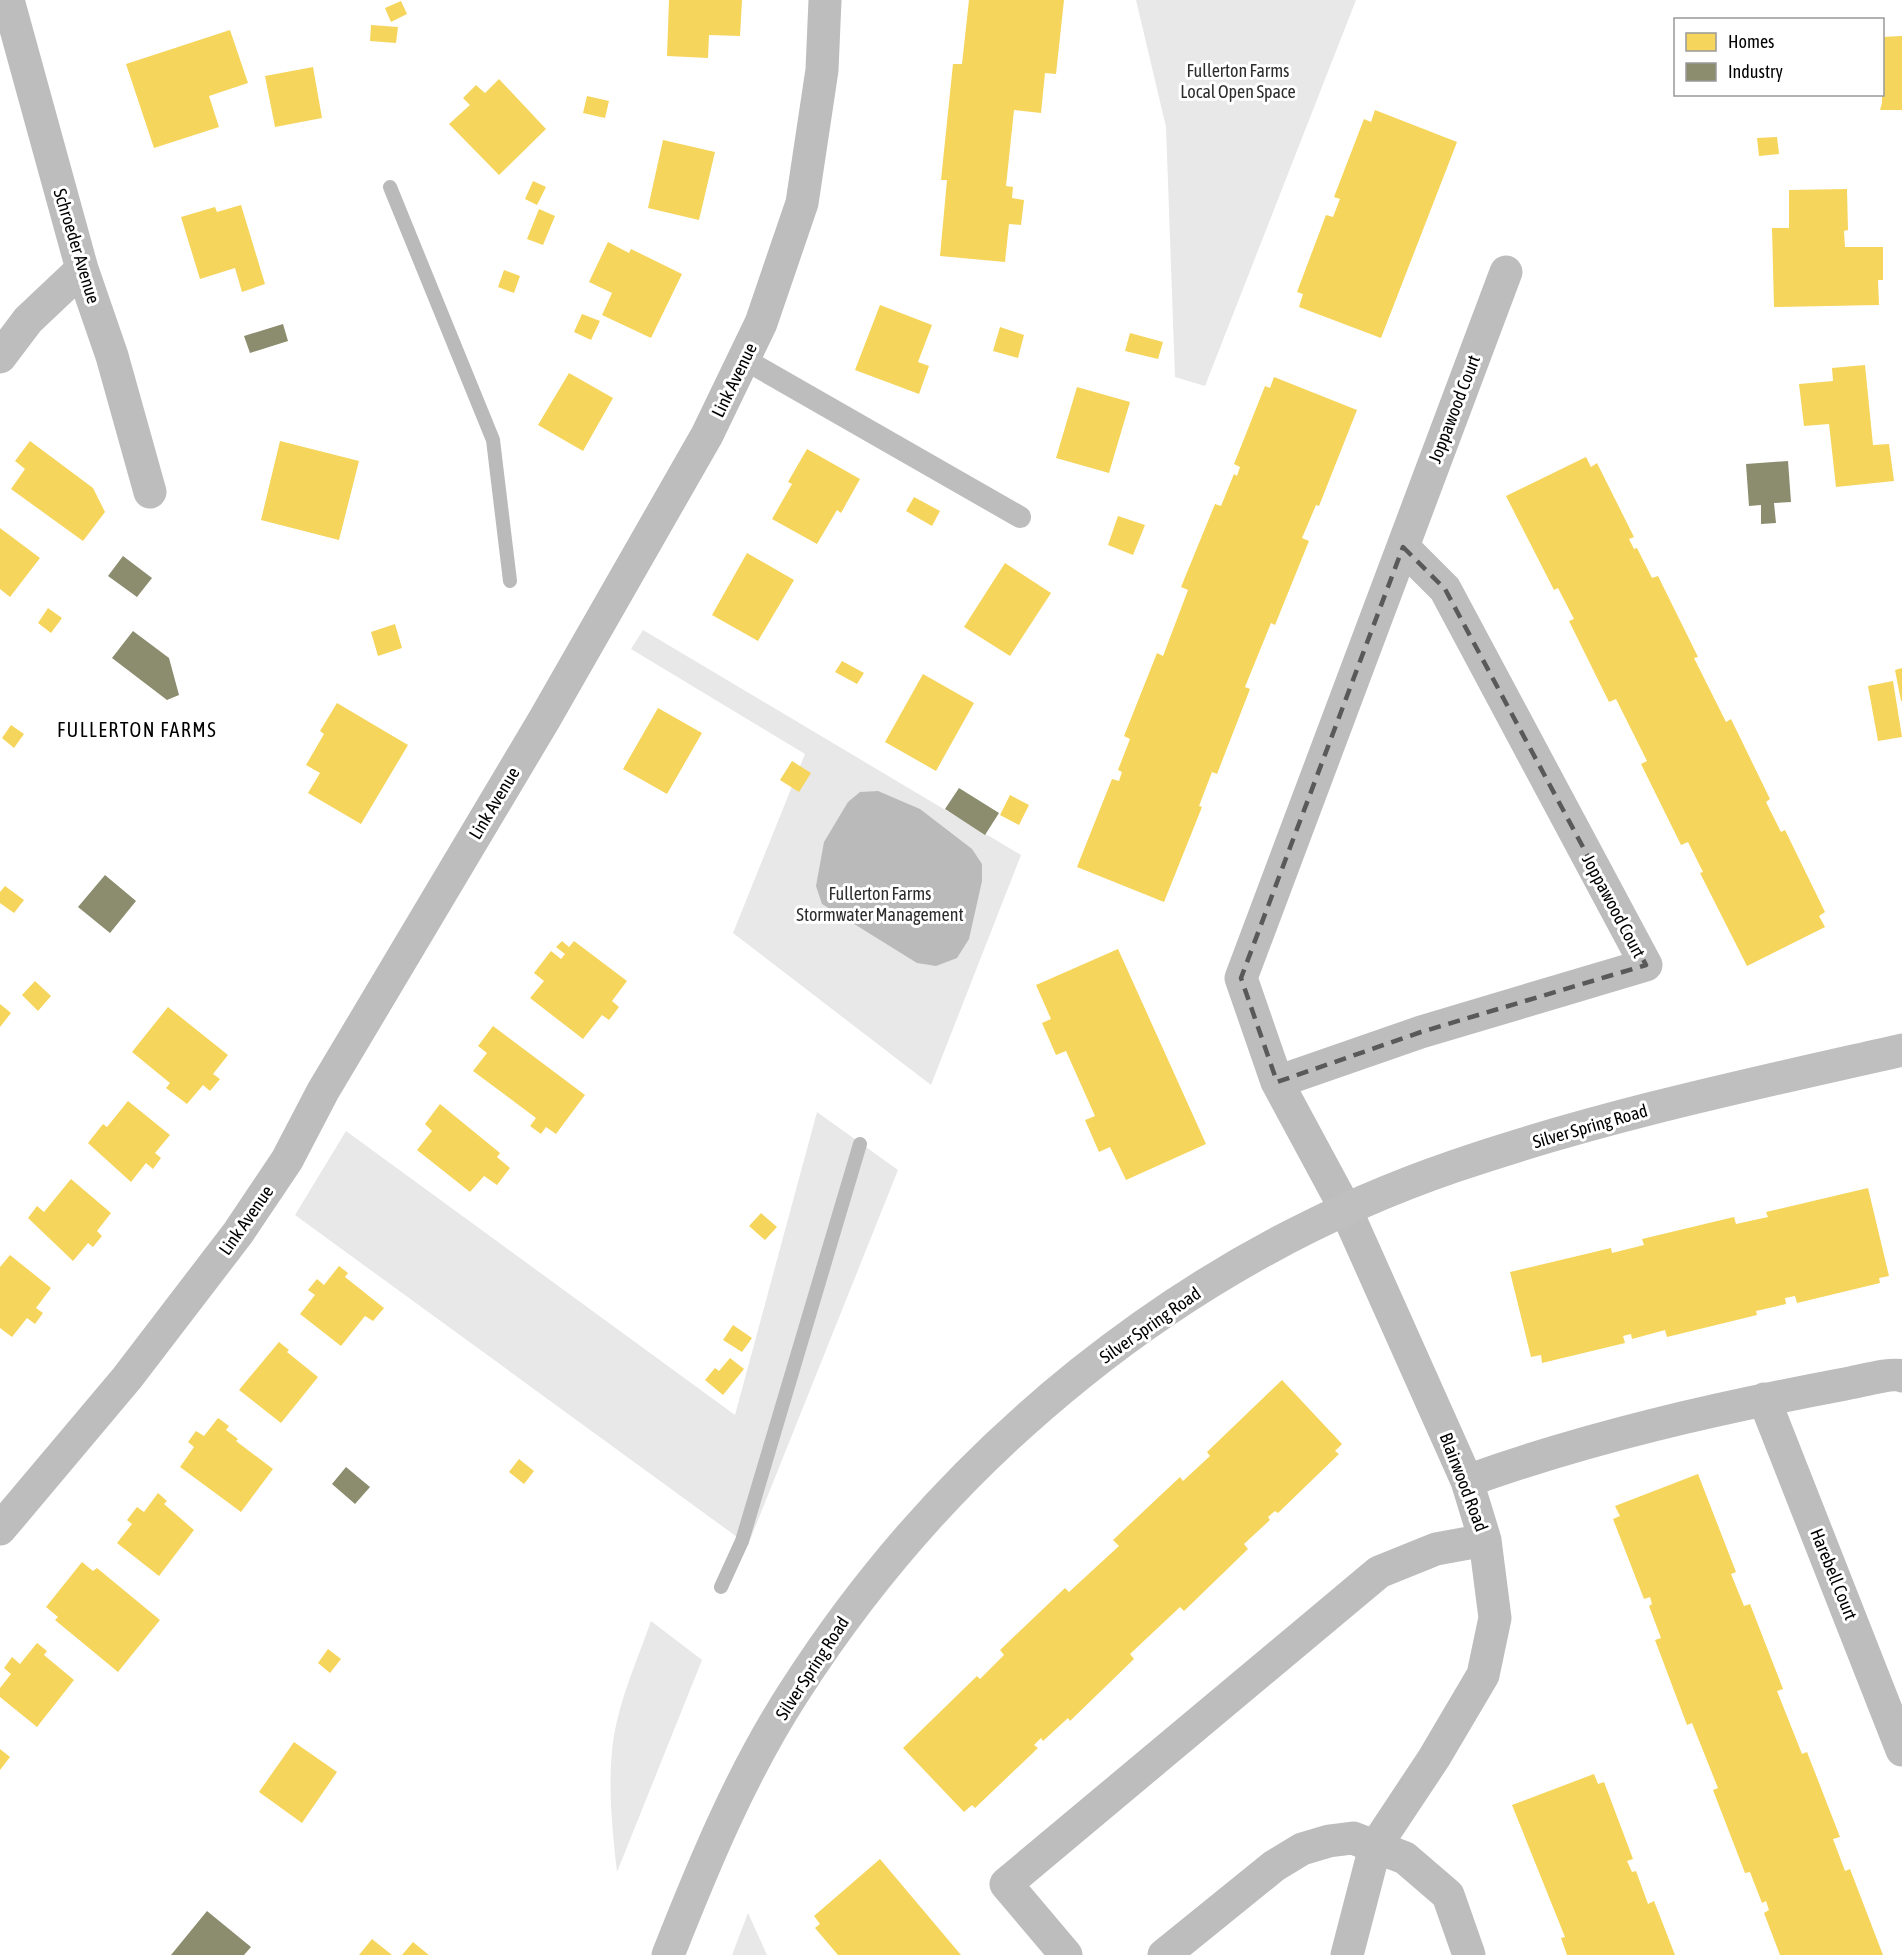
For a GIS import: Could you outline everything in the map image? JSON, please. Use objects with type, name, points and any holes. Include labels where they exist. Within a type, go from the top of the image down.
[{"type":"main road","name":"Silver Spring Road","points":[[668,1955],[705,1861],[740,1787],[792,1694],[853,1604],[980,1460],[1078,1376],[1160,1314],[1241,1264],[1346,1210],[1454,1167],[1647,1108],[1902,1050]]},
{"type":"street","name":"Schroeder Avenue","points":[[8,0],[82,269],[112,356],[150,492]]},
{"type":"street","name":"Link Avenue","points":[[0,1529],[127,1378],[238,1233],[287,1160],[323,1091],[544,720],[701,445],[761,323],[802,203],[822,70],[825,0]]},
{"type":"street","points":[[0,357],[28,320],[82,269]]},
{"type":"street","name":"Joppawood Court","points":[[1346,1210],[1277,1083],[1241,978],[1506,272]]},
{"type":"street","name":"Joppawood Court","points":[[1277,1083],[1421,1032],[1646,965],[1444,589],[1403,547]]},
{"type":"street","name":"Blairwood Road","points":[[1346,1210],[1467,1481],[1485,1540],[1495,1618],[1483,1675],[1434,1758],[1375,1847],[1347,1955]]},
{"type":"street","points":[[1467,1481],[1595,1441],[1764,1399],[1902,1376]]},
{"type":"street","name":"Harebell Court","points":[[1764,1399],[1902,1750]]},
{"type":"street","points":[[1066,1955],[1006,1884],[1379,1572],[1436,1549],[1485,1540]]},
{"type":"street","points":[[1164,1955],[1274,1866],[1302,1849],[1329,1840],[1353,1838],[1405,1858],[1448,1895],[1469,1955]]},
{"type":"lane","points":[[744,359],[1020,517]]},
{"type":"highlighted area","points":[[1403,547],[1445,589],[1646,965],[1421,1032],[1277,1082],[1241,978]]},
{"type":"green space","name":"Fullerton Farms Local Open Space","points":[[1136,0],[1356,0],[1205,386],[1175,377],[1166,127]]},
{"type":"green space","name":"Fullerton Farms Stormwater Management","points":[[643,630],[1021,855],[931,1085],[733,933],[805,754],[631,649]]},
{"type":"green space","points":[[817,1112],[898,1170],[748,1545],[295,1215],[346,1131],[735,1415]]},
{"type":"green space","points":[[651,1621],[702,1660],[617,1872],[611,1786],[614,1735],[625,1692]]},
{"type":"green space","points":[[748,1913],[767,1955],[732,1955]]},
{"type":"shaded area","points":[[878,791],[920,809],[972,849],[982,864],[982,881],[969,939],[957,958],[936,966],[917,963],[822,904],[816,886],[824,842],[848,802],[860,792]]},
{"type":"building: Homes","points":[[669,0],[742,0],[740,36],[709,35],[708,58],[667,56]]},
{"type":"building: Homes","points":[[969,0],[1064,0],[1056,74],[1045,73],[1041,113],[1014,110],[1006,186],[1013,187],[1012,198],[1024,200],[1021,225],[1009,224],[1005,262],[940,256],[947,180],[941,180],[953,64],[962,64]]},
{"type":"building: Homes","points":[[401,1],[407,14],[391,22],[385,8]]},
{"type":"building: Homes","points":[[371,25],[398,27],[396,43],[370,41]]},
{"type":"building: Homes","points":[[230,30],[248,83],[209,96],[219,127],[154,148],[126,64]]},
{"type":"building: Homes","points":[[1902,36],[1902,110],[1880,110],[1882,96],[1884,96],[1884,37]]},
{"type":"building: Homes","points":[[313,67],[322,118],[275,127],[265,76]]},
{"type":"building: Homes","points":[[499,79],[546,129],[499,175],[449,124],[470,105],[463,98],[476,85],[485,93]]},
{"type":"building: Homes","points":[[587,96],[609,101],[605,118],[583,113]]},
{"type":"building: Homes","points":[[1375,110],[1457,142],[1381,338],[1299,307],[1303,294],[1297,292],[1326,215],[1333,217],[1340,199],[1334,197],[1364,119],[1371,122]]},
{"type":"building: Homes","points":[[1777,137],[1779,154],[1759,156],[1757,138]]},
{"type":"building: Homes","points":[[663,140],[715,152],[699,220],[648,208]]},
{"type":"building: Homes","points":[[533,181],[546,187],[537,205],[525,199]]},
{"type":"building: Homes","points":[[1847,189],[1848,230],[1844,231],[1845,247],[1883,247],[1883,280],[1878,280],[1879,305],[1774,307],[1772,228],[1789,228],[1789,190]]},
{"type":"building: Homes","points":[[241,205],[265,284],[242,292],[235,268],[200,279],[181,217],[215,207],[217,212]]},
{"type":"building: Homes","points":[[539,209],[555,216],[543,245],[527,239]]},
{"type":"building: Homes","points":[[608,242],[629,253],[631,249],[682,274],[651,338],[602,315],[612,293],[589,282]]},
{"type":"building: Homes","points":[[504,270],[520,276],[514,293],[498,287]]},
{"type":"building: Homes","points":[[880,305],[932,325],[918,362],[929,366],[919,394],[855,370]]},
{"type":"building: Homes","points":[[582,314],[600,321],[591,340],[574,332]]},
{"type":"building: Homes","points":[[1000,327],[1024,335],[1018,358],[993,351]]},
{"type":"building: Homes","points":[[1130,333],[1163,342],[1158,359],[1125,351]]},
{"type":"building: Homes","points":[[1865,365],[1873,445],[1889,444],[1894,481],[1836,487],[1829,424],[1804,426],[1799,384],[1833,381],[1832,368]]},
{"type":"building: Homes","points":[[569,373],[613,398],[583,451],[538,425]]},
{"type":"building: Homes","points":[[1274,377],[1357,410],[1319,506],[1316,505],[1302,538],[1309,541],[1275,625],[1271,623],[1245,687],[1250,689],[1217,774],[1212,772],[1199,806],[1202,807],[1164,902],[1077,867],[1112,779],[1119,781],[1122,772],[1118,770],[1130,739],[1124,736],[1157,653],[1163,656],[1188,590],[1181,587],[1215,504],[1221,506],[1234,474],[1237,476],[1240,467],[1234,464],[1265,386],[1270,388]]},
{"type":"building: Homes","points":[[1077,387],[1130,402],[1109,473],[1056,458]]},
{"type":"building: Homes","points":[[30,441],[93,488],[105,512],[83,541],[11,489],[25,469],[15,461]]},
{"type":"building: Homes","points":[[280,441],[359,461],[339,540],[261,520]]},
{"type":"building: Homes","points":[[807,449],[860,479],[841,513],[837,510],[817,544],[772,519],[792,484],[788,482]]},
{"type":"building: Homes","points":[[1586,457],[1591,467],[1597,463],[1634,537],[1629,539],[1634,549],[1637,548],[1652,578],[1658,576],[1698,657],[1694,658],[1726,722],[1731,719],[1770,799],[1766,802],[1781,832],[1785,830],[1825,912],[1819,916],[1825,927],[1747,966],[1700,873],[1703,872],[1688,842],[1681,845],[1641,764],[1647,761],[1616,699],[1609,702],[1569,621],[1574,619],[1558,588],[1554,590],[1506,496]]},
{"type":"building: Homes","points":[[914,497],[940,511],[932,526],[906,511]]},
{"type":"building: Homes","points":[[1118,516],[1145,525],[1133,555],[1108,545]]},
{"type":"building: Homes","points":[[0,528],[40,558],[10,597],[0,589]]},
{"type":"building: Homes","points":[[747,553],[794,580],[758,641],[712,615]]},
{"type":"building: Homes","points":[[1005,563],[1051,593],[1010,656],[964,627]]},
{"type":"building: Homes","points":[[48,608],[62,618],[51,633],[38,623]]},
{"type":"building: Homes","points":[[395,624],[402,648],[378,656],[371,632]]},
{"type":"building: Homes","points":[[842,661],[864,673],[857,684],[835,672]]},
{"type":"building: Homes","points":[[1902,668],[1902,701],[1901,701],[1895,670]]},
{"type":"building: Homes","points":[[923,674],[974,703],[936,771],[885,742]]},
{"type":"building: Homes","points":[[1893,681],[1902,737],[1878,741],[1868,686]]},
{"type":"building: Homes","points":[[337,703],[408,745],[361,824],[308,793],[320,773],[306,765],[324,734],[320,731]]},
{"type":"building: Homes","points":[[658,708],[702,733],[667,794],[623,769]]},
{"type":"building: Homes","points":[[11,725],[24,734],[14,748],[2,738]]},
{"type":"building: Homes","points":[[792,761],[811,773],[799,792],[780,780]]},
{"type":"building: Homes","points":[[1010,795],[1029,805],[1019,825],[1000,815]]},
{"type":"building: Homes","points":[[5,886],[24,900],[14,913],[0,903],[0,892]]},
{"type":"building: Homes","points":[[562,941],[569,947],[574,941],[627,981],[612,1001],[619,1007],[609,1020],[602,1015],[583,1039],[530,998],[544,981],[534,973],[551,951],[561,959],[565,954],[556,947]]},
{"type":"building: Homes","points":[[1118,949],[1206,1144],[1126,1180],[1110,1147],[1099,1152],[1085,1120],[1095,1116],[1066,1051],[1056,1055],[1042,1023],[1051,1019],[1036,985]]},
{"type":"building: Homes","points":[[35,981],[51,996],[38,1011],[22,995]]},
{"type":"building: Homes","points":[[0,1004],[11,1013],[0,1027]]},
{"type":"building: Homes","points":[[168,1007],[228,1055],[213,1074],[220,1079],[210,1091],[203,1085],[187,1104],[166,1088],[170,1083],[132,1052]]},
{"type":"building: Homes","points":[[493,1026],[585,1095],[556,1134],[546,1127],[541,1134],[530,1126],[536,1118],[473,1071],[487,1053],[478,1046]]},
{"type":"building: Homes","points":[[128,1101],[170,1135],[155,1153],[161,1158],[153,1169],[146,1163],[131,1182],[88,1143],[103,1124],[107,1127]]},
{"type":"building: Homes","points":[[440,1104],[500,1153],[497,1157],[510,1168],[497,1185],[484,1176],[470,1192],[417,1150],[432,1131],[425,1124]]},
{"type":"building: Homes","points":[[71,1179],[111,1213],[97,1231],[102,1236],[93,1247],[88,1243],[73,1261],[28,1218],[37,1206],[44,1212]]},
{"type":"building: Homes","points":[[1868,1188],[1889,1276],[1879,1278],[1880,1283],[1797,1303],[1795,1296],[1785,1298],[1786,1304],[1756,1311],[1757,1315],[1667,1337],[1665,1330],[1632,1339],[1631,1334],[1623,1336],[1625,1343],[1542,1363],[1541,1355],[1531,1357],[1510,1272],[1611,1248],[1612,1253],[1644,1245],[1642,1239],[1734,1217],[1736,1224],[1768,1217],[1766,1212]]},
{"type":"building: Homes","points":[[761,1213],[777,1227],[765,1240],[749,1226]]},
{"type":"building: Homes","points":[[10,1255],[51,1288],[36,1308],[43,1313],[35,1324],[27,1318],[12,1337],[0,1328],[0,1267]]},
{"type":"building: Homes","points":[[339,1266],[348,1273],[345,1277],[384,1308],[373,1321],[365,1316],[341,1346],[300,1314],[315,1295],[308,1290],[317,1279],[324,1285]]},
{"type":"building: Homes","points":[[733,1325],[752,1338],[742,1352],[723,1340]]},
{"type":"building: Homes","points":[[279,1342],[289,1350],[287,1352],[318,1377],[281,1423],[239,1390]]},
{"type":"building: Homes","points":[[730,1358],[744,1369],[723,1395],[705,1380],[715,1368],[719,1371]]},
{"type":"building: Homes","points":[[1282,1380],[1342,1444],[1335,1451],[1339,1454],[1278,1513],[1275,1511],[1268,1517],[1270,1520],[1244,1544],[1248,1549],[1184,1611],[1180,1607],[1130,1654],[1134,1659],[1070,1721],[1068,1718],[1043,1741],[1041,1738],[1034,1745],[1038,1748],[975,1808],[972,1805],[964,1812],[903,1748],[977,1676],[980,1679],[1004,1655],[1000,1650],[1065,1588],[1069,1592],[1119,1546],[1113,1540],[1180,1477],[1183,1481],[1210,1456],[1207,1452]]},
{"type":"building: Homes","points":[[218,1418],[229,1426],[226,1430],[238,1439],[236,1441],[273,1469],[241,1512],[180,1467],[194,1447],[188,1442],[196,1431],[204,1436]]},
{"type":"building: Homes","points":[[519,1459],[534,1471],[524,1484],[509,1472]]},
{"type":"building: Homes","points":[[1698,1474],[1736,1572],[1731,1574],[1744,1606],[1750,1604],[1783,1689],[1777,1691],[1802,1754],[1807,1752],[1840,1837],[1833,1839],[1845,1871],[1850,1869],[1883,1955],[1780,1955],[1764,1913],[1769,1910],[1766,1901],[1762,1903],[1750,1872],[1745,1873],[1713,1790],[1718,1788],[1692,1723],[1687,1725],[1655,1640],[1661,1638],[1649,1606],[1652,1604],[1650,1597],[1644,1599],[1613,1519],[1620,1516],[1615,1506]]},
{"type":"building: Homes","points":[[158,1493],[167,1501],[164,1504],[194,1530],[159,1576],[117,1543],[132,1524],[127,1520],[137,1507],[144,1512]]},
{"type":"building: Homes","points":[[82,1562],[93,1571],[97,1568],[160,1620],[118,1672],[55,1620],[58,1617],[46,1607]]},
{"type":"building: Homes","points":[[37,1643],[47,1651],[44,1655],[74,1680],[37,1727],[0,1697],[0,1688],[11,1674],[4,1668],[12,1657],[20,1664]]},
{"type":"building: Homes","points":[[328,1649],[341,1659],[330,1673],[318,1663]]},
{"type":"building: Homes","points":[[294,1742],[337,1772],[302,1823],[259,1792]]},
{"type":"building: Homes","points":[[0,1749],[10,1757],[0,1770]]},
{"type":"building: Homes","points":[[1594,1774],[1598,1784],[1604,1782],[1633,1859],[1627,1861],[1632,1872],[1636,1871],[1648,1904],[1654,1901],[1675,1955],[1567,1955],[1561,1938],[1565,1937],[1512,1805]]},
{"type":"building: Homes","points":[[880,1859],[961,1955],[838,1955],[815,1928],[820,1924],[814,1916]]},
{"type":"building: Homes","points":[[372,1939],[392,1955],[359,1955]]},
{"type":"building: Homes","points":[[413,1942],[429,1955],[402,1955]]},
{"type":"building: Industry","points":[[283,324],[288,341],[250,353],[244,336]]},
{"type":"building: Industry","points":[[1788,461],[1791,502],[1774,503],[1776,523],[1761,524],[1761,505],[1749,506],[1746,464]]},
{"type":"building: Industry","points":[[123,556],[152,578],[137,597],[108,576]]},
{"type":"building: Industry","points":[[133,631],[169,658],[179,695],[167,700],[112,658]]},
{"type":"building: Industry","points":[[959,788],[999,813],[985,835],[945,809]]},
{"type":"building: Industry","points":[[105,875],[136,901],[110,933],[78,907]]},
{"type":"building: Industry","points":[[346,1467],[370,1487],[355,1504],[332,1484]]},
{"type":"building: Industry","points":[[207,1911],[251,1947],[244,1955],[171,1955]]},
{"type":"waterway","points":[[390,187],[493,440],[510,581]]},
{"type":"waterway","points":[[721,1587],[742,1541],[860,1144]]},
{"type":"district","name":"FULLERTON FARMS","points":[[137,729]]}]
